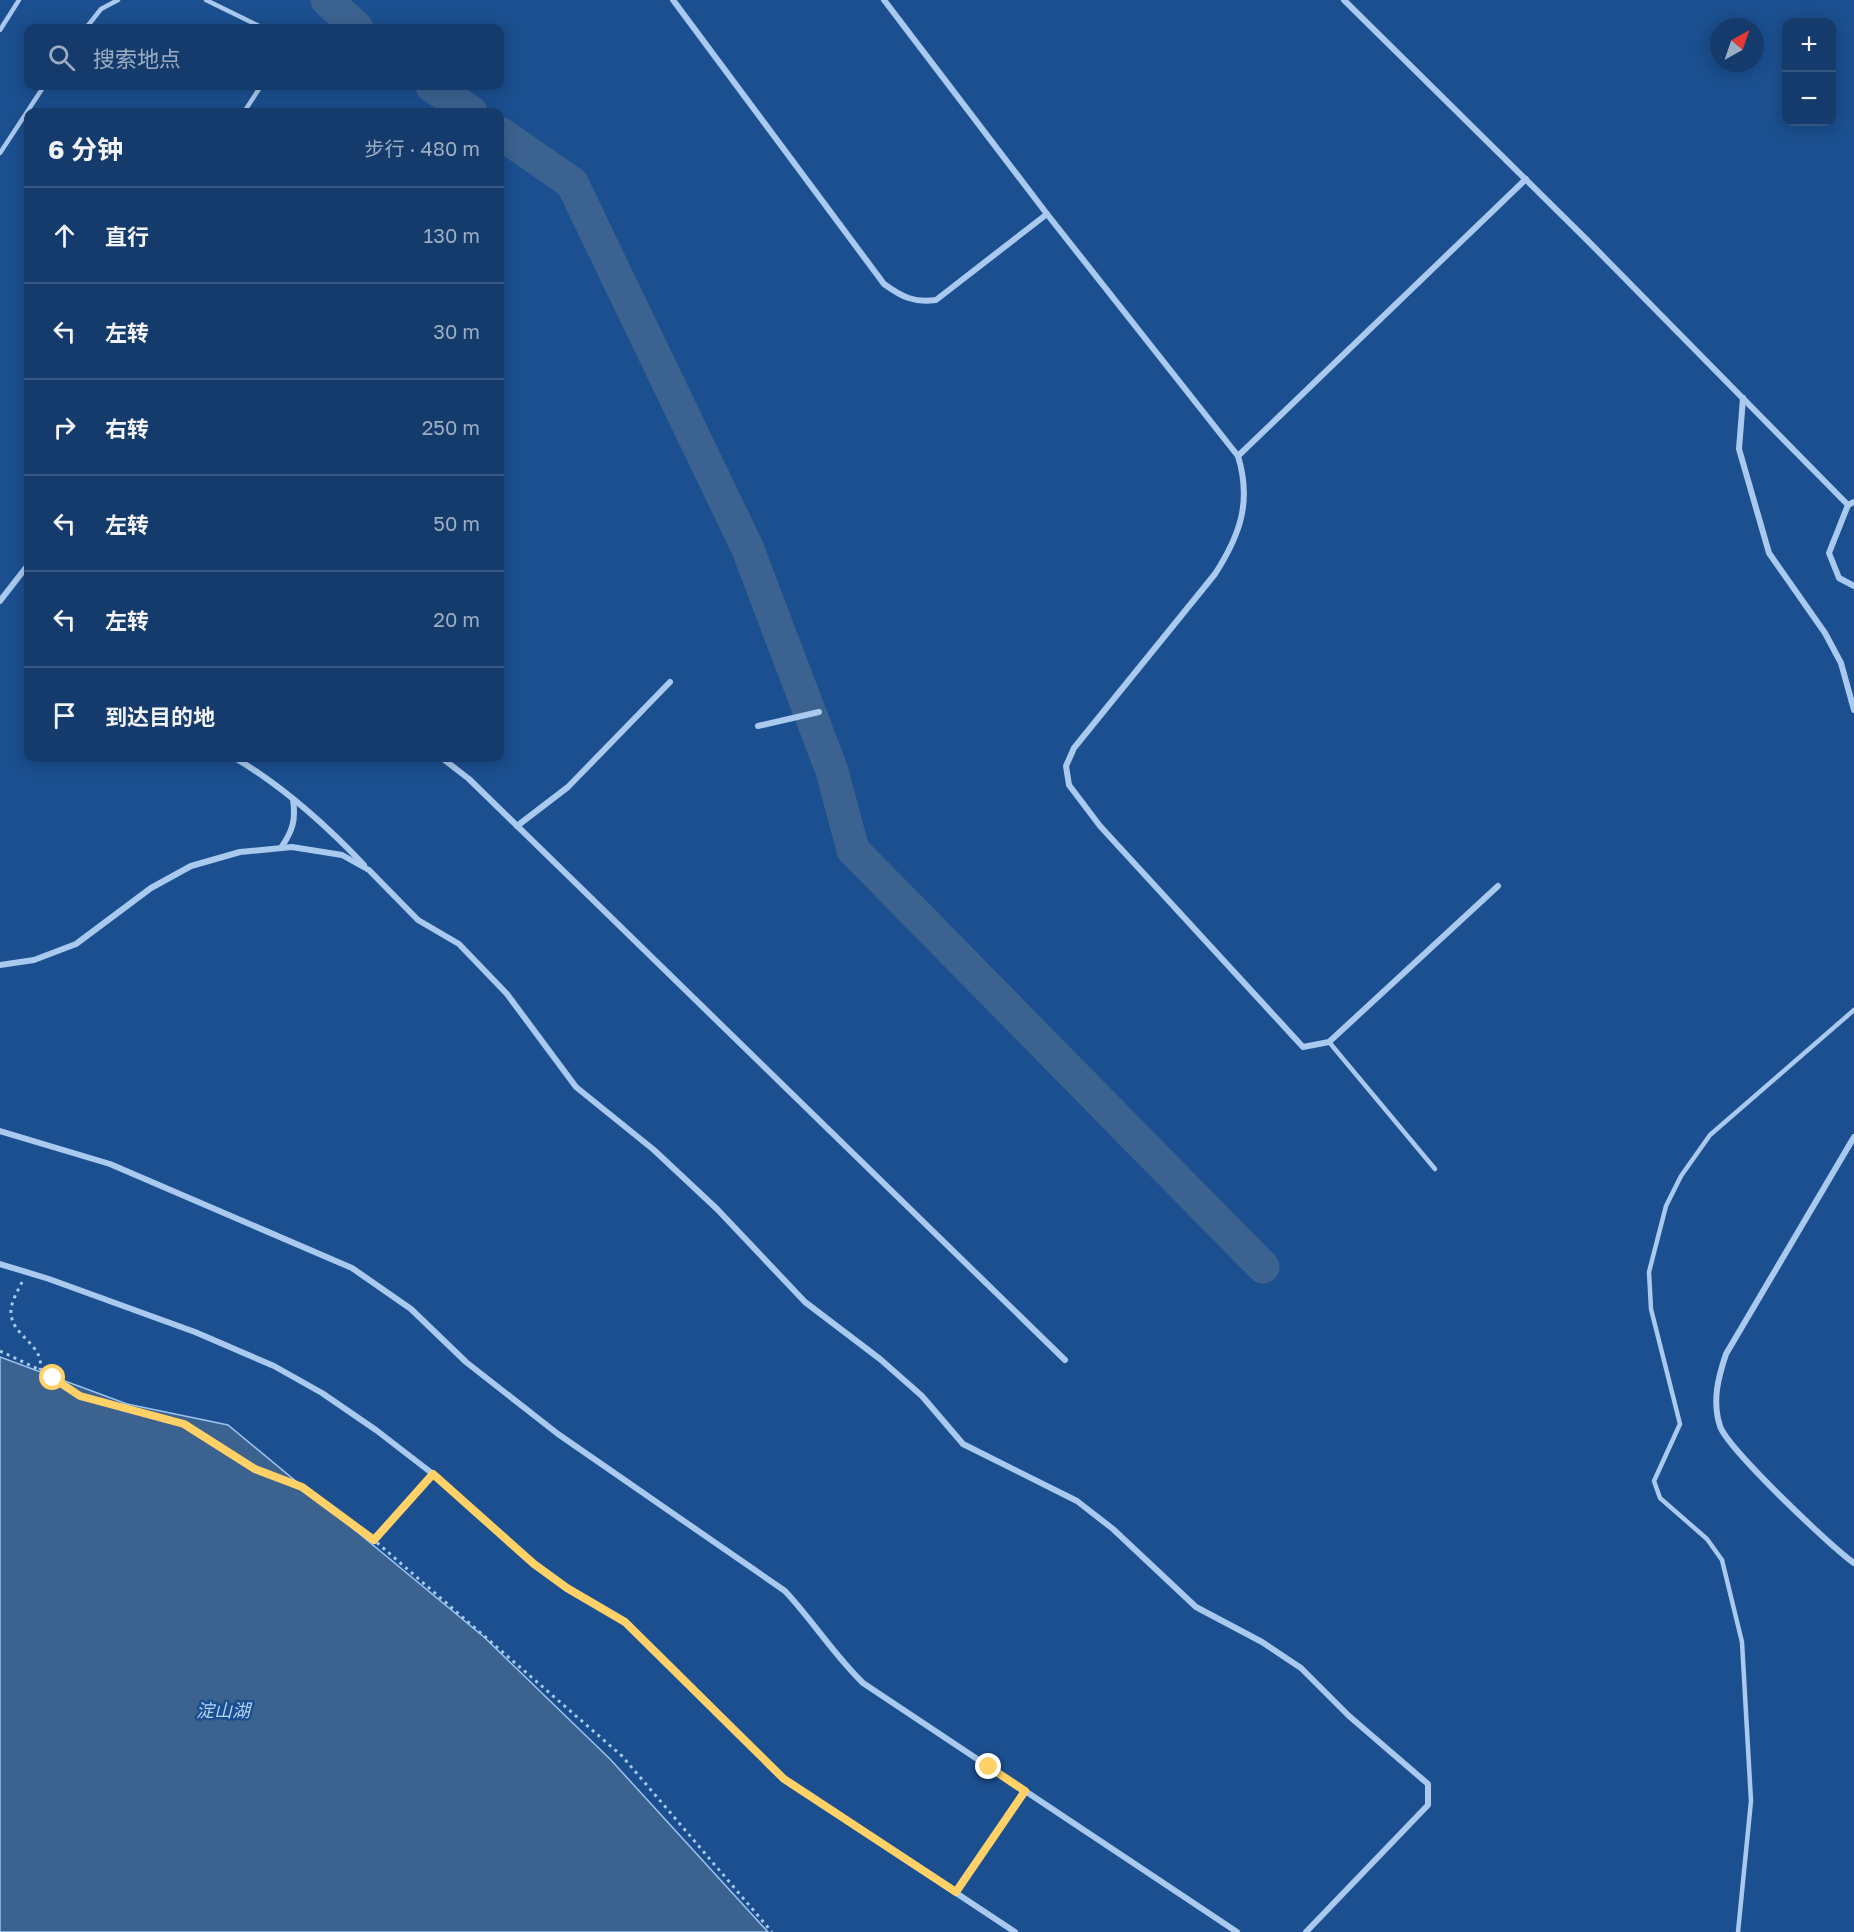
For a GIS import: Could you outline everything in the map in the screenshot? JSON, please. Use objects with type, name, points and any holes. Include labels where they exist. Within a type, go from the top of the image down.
[{"type":"street","points":[[674,0],[884,284],[902,297],[921,303],[936,300],[1047,214]]},
{"type":"street","points":[[884,0],[1047,214],[1238,456],[1245,479],[1242,518],[1234,544],[1215,574],[1074,748],[1066,766],[1069,785],[1100,826],[1303,1047],[1329,1042],[1498,886]]},
{"type":"street","points":[[1344,0],[1851,503],[1829,553],[1839,578],[1854,586]]},
{"type":"street","points":[[1238,456],[1526,179]]},
{"type":"street","points":[[1743,398],[1739,449],[1769,553],[1783,577],[1825,633],[1841,663],[1854,710]]},
{"type":"street","points":[[0,601],[24,570]]},
{"type":"street","points":[[517,826],[568,787],[670,682]]},
{"type":"street","points":[[758,726],[819,712]]},
{"type":"street","points":[[241,762],[321,820],[418,920],[459,944],[507,994],[576,1087],[654,1150],[717,1209],[805,1302],[880,1359],[922,1396],[963,1444],[1077,1501],[1113,1529],[1196,1606],[1262,1642],[1301,1668],[1349,1716],[1428,1784],[1428,1805],[1306,1932]]},
{"type":"street","points":[[450,762],[1065,1360]]},
{"type":"street","points":[[281,848],[294,829],[296,816],[293,798]]},
{"type":"street","points":[[0,965],[34,960],[76,944],[151,888],[191,866],[240,852],[292,847],[342,855],[369,870]]},
{"type":"street","points":[[0,1131],[110,1164],[352,1268],[411,1309],[466,1362],[558,1434],[785,1591],[813,1621],[836,1656],[863,1683],[1237,1932]]},
{"type":"street","points":[[1854,1137],[1725,1354],[1717,1382],[1716,1408],[1721,1429],[1738,1453],[1854,1563]]},
{"type":"street","points":[[0,1264],[195,1332],[274,1366],[322,1393],[376,1430],[433,1474],[534,1564],[567,1588],[625,1622],[784,1779],[1016,1932]]},
{"type":"street","points":[[956,1892],[1025,1791]]},
{"type":"lane","points":[[0,30],[20,0]]},
{"type":"lane","points":[[89,24],[101,9],[118,0]]},
{"type":"lane","points":[[207,0],[255,24]]},
{"type":"lane","points":[[30,108],[41,90]]},
{"type":"lane","points":[[247,108],[258,90]]},
{"type":"lane","points":[[0,153],[24,116]]},
{"type":"lane","points":[[1738,1932],[1750,1801],[1742,1642],[1722,1560],[1707,1539],[1660,1498],[1654,1481],[1680,1424],[1651,1309],[1649,1272],[1666,1206],[1699,1148],[1795,1059],[1854,1010]]},
{"type":"lane","points":[[1329,1042],[1435,1169]]},
{"type":"path","points":[[26,1272],[10,1312],[14,1324],[42,1360],[40,1370]]},
{"type":"path","points":[[0,1351],[40,1370],[80,1396],[184,1424],[255,1469],[302,1487],[374,1540],[622,1756],[772,1932]]},
{"type":"path","points":[[374,1540],[433,1474]]},
{"type":"water","name":"淀山湖","points":[[0,1357],[127,1404],[228,1425],[484,1637],[610,1759],[768,1932],[0,1932]]},
{"type":"waterway","points":[[327,0],[353,24]]},
{"type":"waterway","points":[[438,90],[465,108]]},
{"type":"waterway","points":[[504,136],[572,183],[747,547],[832,771],[853,850],[1263,1267]]},
{"type":"route","points":[[53,1378],[80,1396],[184,1424],[210,1438],[255,1469],[302,1487],[374,1540],[433,1474],[534,1564],[567,1588],[625,1622],[784,1779],[956,1892],[1025,1791],[989,1767]]}]
